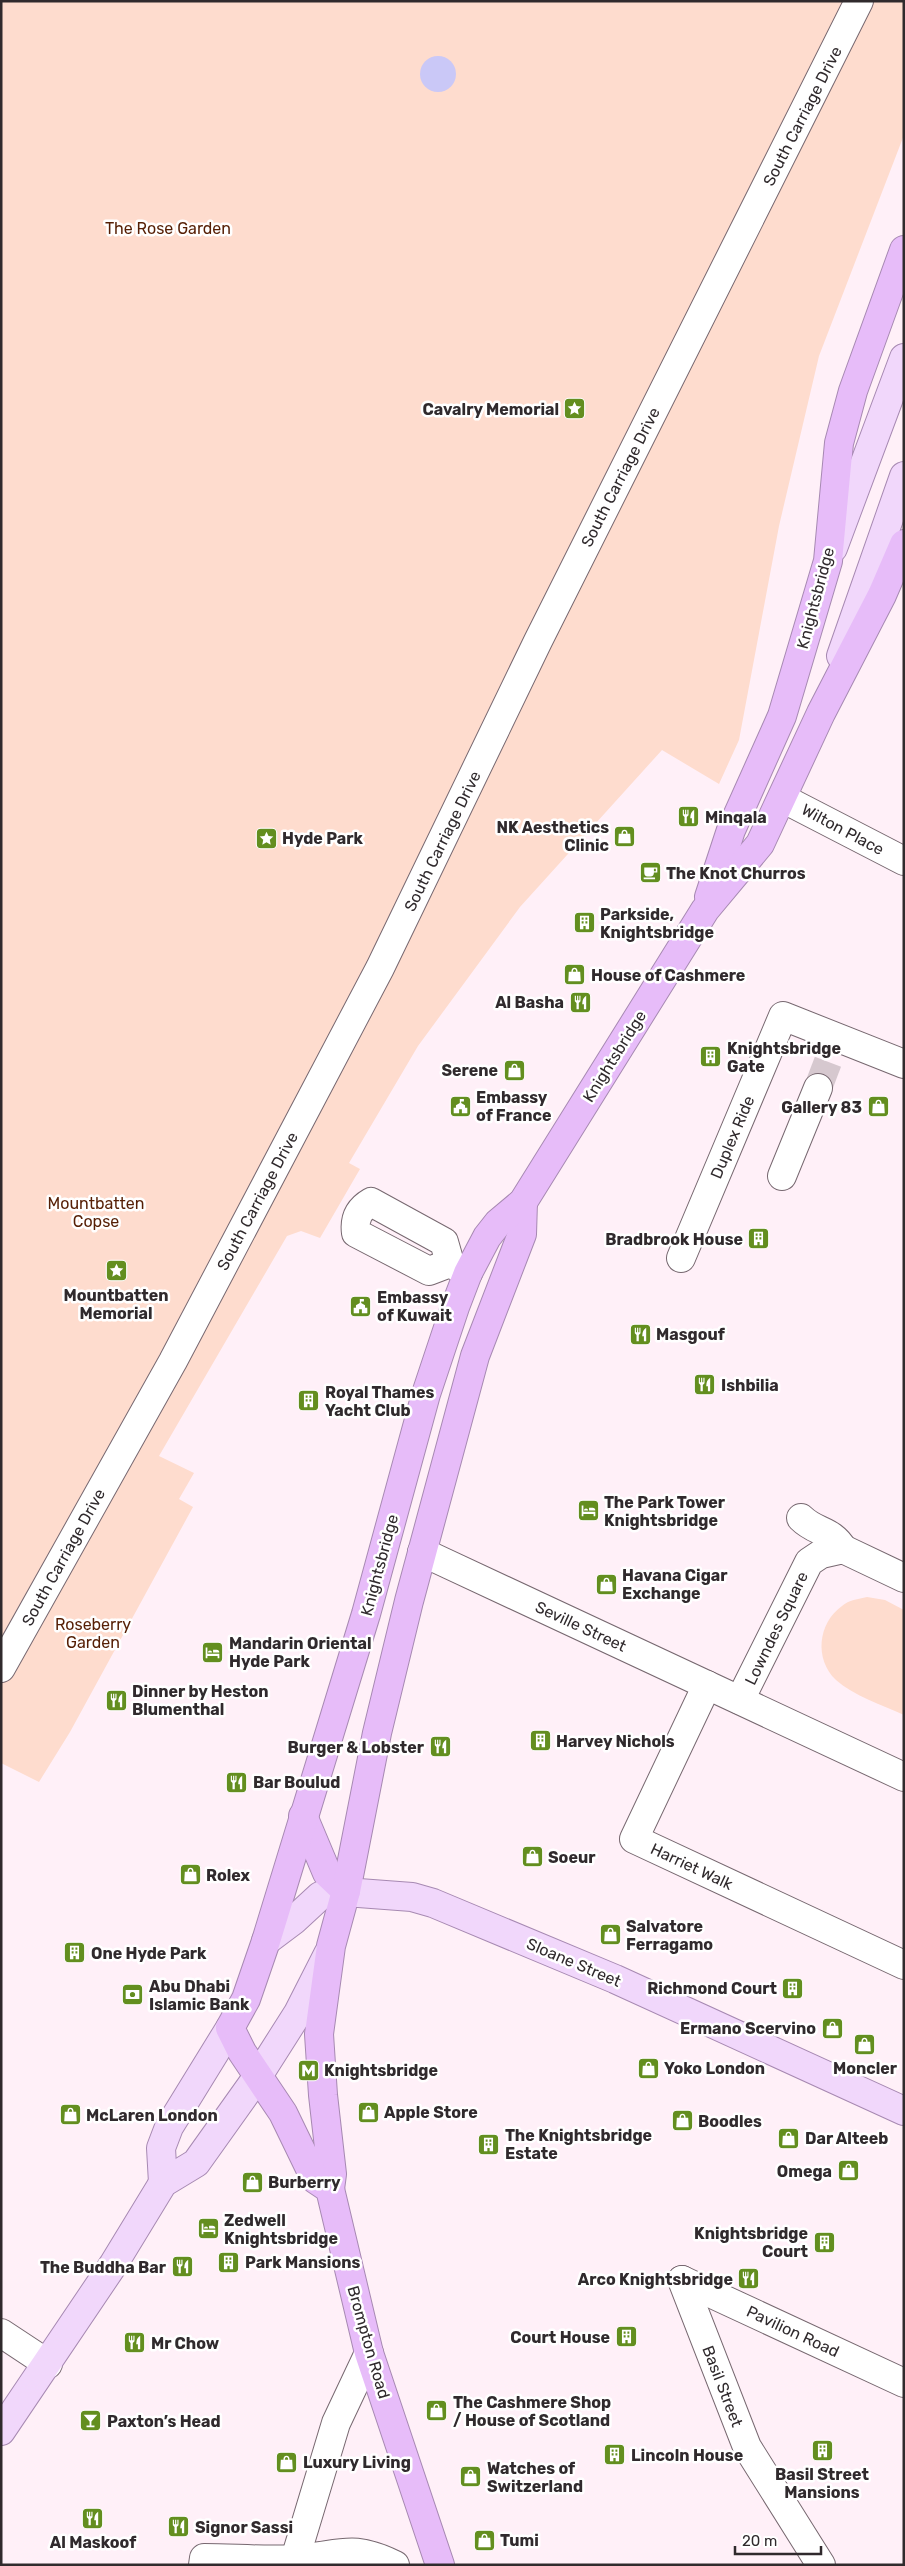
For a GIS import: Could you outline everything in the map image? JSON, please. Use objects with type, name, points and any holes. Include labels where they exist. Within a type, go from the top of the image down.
[{"type":"highway","name":"Knightsbridge","points":[[705,910],[731,830],[782,716],[828,561],[839,443],[852,392],[904,250]]},
{"type":"highway","name":"Knightsbridge","points":[[230,2028],[246,1999],[266,1941],[366,1614],[459,1268],[487,1238],[498,1223],[523,1202],[705,910],[760,844],[821,713],[882,595],[904,544]]},
{"type":"highway","points":[[230,2028],[258,2076],[283,2113],[315,2179],[330,2189],[332,2174],[323,2095],[319,2034],[331,1946],[346,1891],[377,1733],[422,1552],[475,1356],[522,1234],[523,1202]]},
{"type":"highway","points":[[303,1816],[309,1835],[327,1873],[346,1891]]},
{"type":"highway","name":"Brompton Road","points":[[330,2189],[369,2353],[440,2565]]},
{"type":"main road","points":[[828,561],[904,358]]},
{"type":"main road","points":[[821,713],[904,476]]},
{"type":"main road","name":"Sloane Street","points":[[266,1941],[294,1920],[320,1896],[332,1891],[412,1898],[433,1903],[616,1979],[904,2111]]},
{"type":"main road","points":[[1,2431],[113,2265],[163,2183],[196,2163],[258,2076],[298,2013],[331,1946]]},
{"type":"main road","name":"Knightsbridge","points":[[163,2183],[161,2148],[170,2127],[230,2028]]},
{"type":"street","name":"South Carriage Drive","points":[[1,1668],[173,1361],[380,968],[538,641],[859,1]]},
{"type":"street","name":"Wilton Place","points":[[782,798],[904,860]]},
{"type":"street","name":"Duplex Ride","points":[[681,1258],[783,1016],[833,1049],[904,1064]]},
{"type":"street","points":[[782,1176],[818,1088]]},
{"type":"street","points":[[806,1522],[836,1538],[844,1549],[904,1578]]},
{"type":"street","name":"Lowndes Square","points":[[844,1549],[821,1554],[809,1562],[740,1700],[904,1777]]},
{"type":"street","name":"Seville Street","points":[[422,1552],[740,1700]]},
{"type":"street","name":"Harriet Walk","points":[[703,1684],[634,1839],[904,1965]]},
{"type":"street","name":"Pavilion Road","points":[[682,2280],[904,2383]]},
{"type":"street","name":"Basil Street","points":[[682,2280],[747,2447],[821,2565]]},
{"type":"street","points":[[1,2333],[48,2364]]},
{"type":"street","points":[[295,2559],[336,2423],[369,2353]]},
{"type":"street","points":[[203,2561],[295,2559],[360,2551],[374,2554],[395,2565]]},
{"type":"green space","name":"Hyde Park","points":[[1,1],[904,1],[904,135],[819,356],[779,526],[739,740],[719,784],[662,750],[520,907],[418,1046],[349,1163],[360,1169],[320,1238],[301,1231],[287,1236],[159,1456],[194,1473],[179,1499],[193,1507],[70,1732],[39,1782],[1,1763]]},
{"type":"green space","points":[[867,1597],[885,1600],[904,1610],[904,1715],[843,1686],[836,1680],[824,1662],[822,1642],[828,1622],[834,1613],[845,1604]]},
{"type":"water","points":[[438,56],[445,57],[451,61],[455,67],[455,81],[451,87],[445,91],[438,92],[431,91],[425,87],[421,81],[420,74],[421,67],[425,61],[431,57]]},
{"type":"tunnel","points":[[818,1088],[829,1059]]},
{"type":"place","name":"Cavalry Memorial","points":[[575,409]]},
{"type":"place","name":"Minqala","points":[[689,817]]},
{"type":"place","name":"NK Aesthetics Clinic","points":[[625,836]]},
{"type":"place","name":"Hyde Park","points":[[266,838]]},
{"type":"place","name":"The Knot Churros","points":[[650,873]]},
{"type":"place","name":"Parkside, Knightsbridge","points":[[584,923]]},
{"type":"place","name":"House of Cashmere","points":[[575,975]]},
{"type":"place","name":"Al Basha","points":[[580,1002]]},
{"type":"place","name":"Knightsbridge Gate","points":[[711,1057]]},
{"type":"place","name":"Serene","points":[[514,1070]]},
{"type":"place","name":"Embassy of France","points":[[460,1106]]},
{"type":"place","name":"Gallery 83","points":[[878,1107]]},
{"type":"place","name":"Bradbrook House","points":[[759,1239]]},
{"type":"place","name":"Mountbatten Memorial","points":[[116,1271]]},
{"type":"place","name":"Embassy of Kuwait","points":[[361,1306]]},
{"type":"place","name":"Masgouf","points":[[640,1334]]},
{"type":"place","name":"Ishbilia","points":[[705,1385]]},
{"type":"place","name":"Royal Thames Yacht Club","points":[[309,1401]]},
{"type":"place","name":"The Park Tower Knightsbridge","points":[[588,1511]]},
{"type":"place","name":"Havana Cigar Exchange","points":[[606,1584]]},
{"type":"place","name":"Mandarin Oriental Hyde Park","points":[[213,1652]]},
{"type":"place","name":"Dinner by Heston Blumenthal","points":[[116,1700]]},
{"type":"place","name":"Harvey Nichols","points":[[540,1741]]},
{"type":"place","name":"Burger & Lobster","points":[[440,1747]]},
{"type":"place","name":"Bar Boulud","points":[[237,1782]]},
{"type":"place","name":"Soeur","points":[[532,1857]]},
{"type":"place","name":"Rolex","points":[[190,1875]]},
{"type":"place","name":"Salvatore Ferragamo","points":[[610,1935]]},
{"type":"place","name":"One Hyde Park","points":[[75,1953]]},
{"type":"place","name":"Richmond Court","points":[[793,1988]]},
{"type":"place","name":"Abu Dhabi Islamic Bank","points":[[133,1995]]},
{"type":"place","name":"Ermano Scervino","points":[[832,2028]]},
{"type":"place","name":"Moncler","points":[[865,2044]]},
{"type":"place","name":"Yoko London","points":[[648,2068]]},
{"type":"place","name":"Knightsbridge","points":[[308,2070]]},
{"type":"place","name":"Apple Store","points":[[368,2112]]},
{"type":"place","name":"McLaren London","points":[[70,2115]]},
{"type":"place","name":"Boodles","points":[[682,2121]]},
{"type":"place","name":"Dar Alteeb","points":[[789,2138]]},
{"type":"place","name":"The Knightsbridge Estate","points":[[489,2144]]},
{"type":"place","name":"Omega","points":[[848,2171]]},
{"type":"place","name":"Burberry","points":[[252,2182]]},
{"type":"place","name":"Zedwell Knightsbridge","points":[[208,2229]]},
{"type":"place","name":"Knightsbridge Court","points":[[824,2242]]},
{"type":"place","name":"Park Mansions","points":[[229,2262]]},
{"type":"place","name":"The Buddha Bar","points":[[182,2267]]},
{"type":"place","name":"Arco Knightsbridge","points":[[749,2279]]},
{"type":"place","name":"Court House","points":[[626,2337]]},
{"type":"place","name":"Mr Chow","points":[[135,2343]]},
{"type":"place","name":"The Cashmere Shop / House of Scotland","points":[[437,2411]]},
{"type":"place","name":"Paxton’s Head","points":[[91,2421]]},
{"type":"place","name":"Basil Street Mansions","points":[[822,2450]]},
{"type":"place","name":"Lincoln House","points":[[615,2455]]},
{"type":"place","name":"Luxury Living","points":[[287,2462]]},
{"type":"place","name":"Watches of Switzerland","points":[[471,2477]]},
{"type":"place","name":"Al Maskoof","points":[[93,2518]]},
{"type":"place","name":"Signor Sassi","points":[[179,2527]]},
{"type":"place","name":"Tumi","points":[[484,2540]]},
{"type":"park label","name":"The Rose Garden","points":[[168,228]]},
{"type":"park label","name":"Mountbatten Copse","points":[[96,1212]]},
{"type":"park label","name":"Roseberry Garden","points":[[93,1633]]}]
